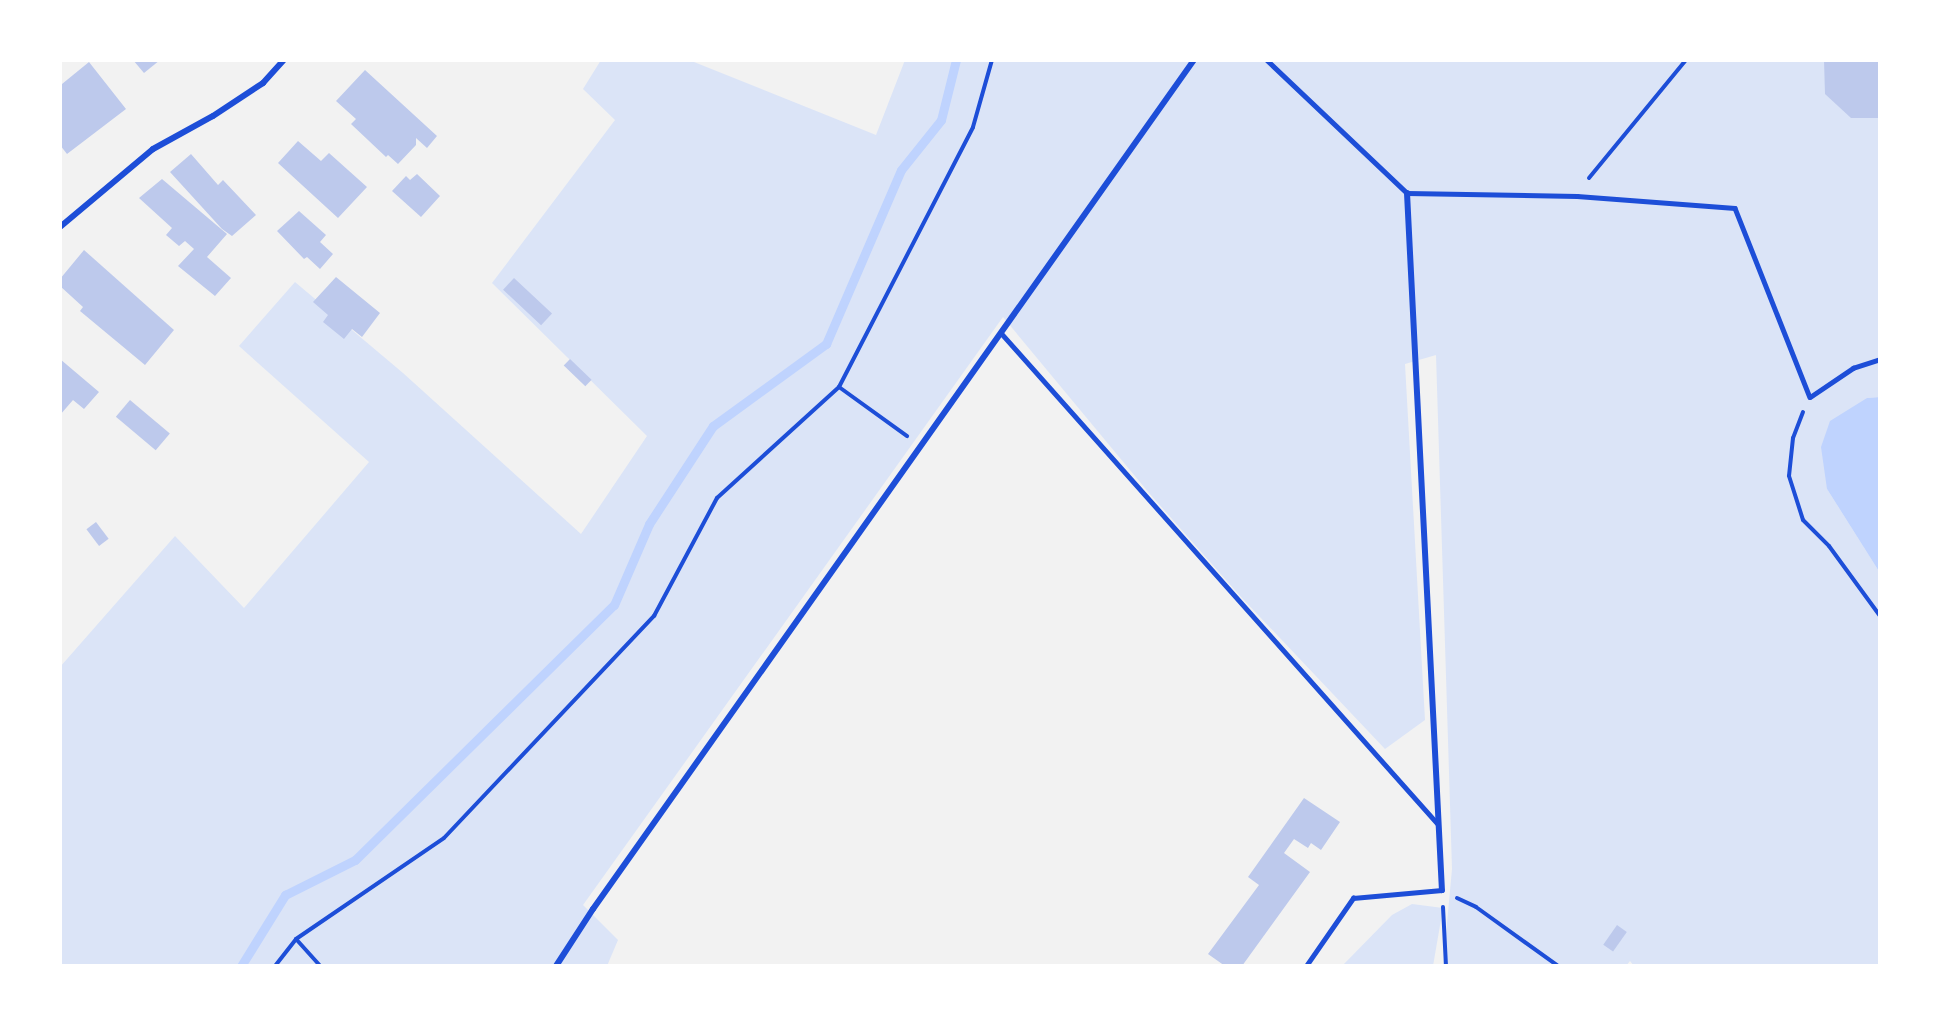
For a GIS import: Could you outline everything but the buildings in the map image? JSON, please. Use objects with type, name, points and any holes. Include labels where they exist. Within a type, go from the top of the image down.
[{"type":"street","points":[[60,226],[153,149],[213,116],[263,83],[284,60]]},
{"type":"street","points":[[556,966],[600,899],[1194,60]]},
{"type":"street","points":[[1407,193],[1442,890]]},
{"type":"lane","points":[[1268,60],[1407,193],[1577,196],[1735,208],[1810,397],[1853,368],[1880,359]]},
{"type":"lane","points":[[1002,333],[1438,824]]},
{"type":"lane","points":[[1306,966],[1353,898],[1442,890]]},
{"type":"path","points":[[275,966],[296,939],[444,838],[654,616],[717,498],[839,387],[973,127],[992,60]]},
{"type":"path","points":[[1577,196],[1595,168],[1686,60]]},
{"type":"path","points":[[839,387],[921,446]]},
{"type":"path","points":[[1810,397],[1793,438],[1789,476],[1803,520],[1829,546],[1880,616]]},
{"type":"path","points":[[1446,966],[1442,890],[1476,907],[1558,966]]},
{"type":"path","points":[[296,939],[320,966]]},
{"type":"shaded area","points":[[601,60],[689,60],[876,135],[905,60],[1880,60],[1880,397],[1867,398],[1827,489],[1880,573],[1880,961],[1878,966],[1634,966],[1630,961],[1626,966],[1443,966],[1452,869],[1436,355],[1405,364],[1425,720],[1385,749],[1241,597],[1149,493],[1003,317],[583,905],[618,940],[607,966],[60,966],[60,667],[175,536],[244,608],[369,462],[239,346],[295,282],[403,373],[581,534],[647,436],[492,283],[615,120],[583,89]]},
{"type":"shaded area","points":[[1412,904],[1443,908],[1433,966],[1342,966],[1392,915]]},
{"type":"water","points":[[1880,397],[1880,573],[1827,489],[1821,447],[1830,421],[1867,398]]},
{"type":"waterway","points":[[241,966],[285,895],[355,860],[614,605],[649,524],[713,426],[826,344],[901,170],[941,120],[956,60]]}]
